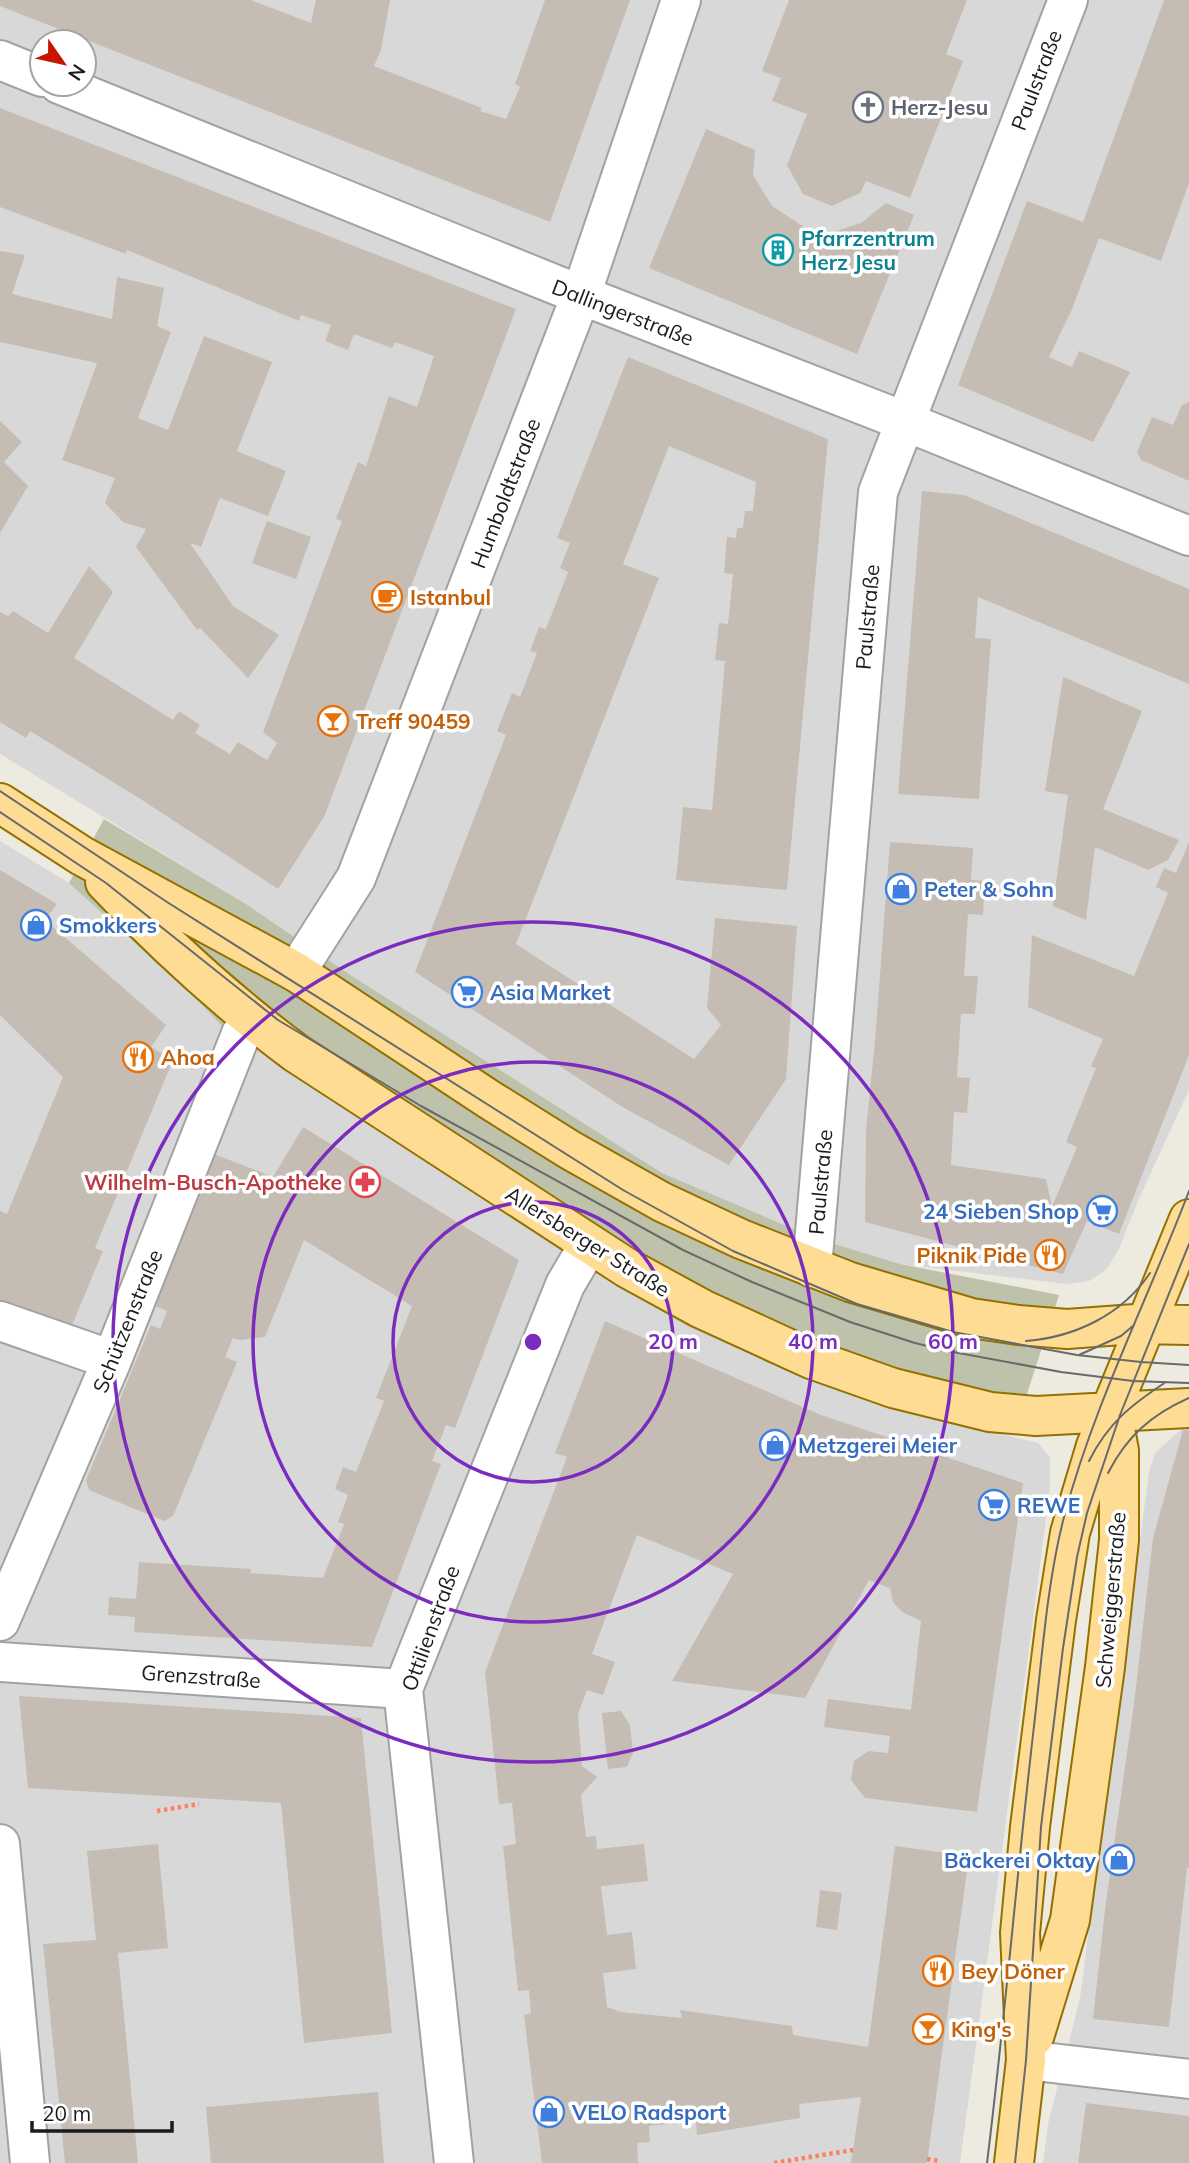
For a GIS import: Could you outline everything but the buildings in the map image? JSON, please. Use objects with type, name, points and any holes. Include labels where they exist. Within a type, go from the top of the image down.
[{"type":"main road","name":"Allersberger Straße","points":[[0,803],[82,856],[296,972],[490,1100],[627,1184],[697,1220],[812,1268],[889,1295],[971,1318],[1067,1329],[1146,1324],[1189,1325]]},
{"type":"main road","name":"Allersberger Straße","points":[[82,856],[180,958],[251,1020],[330,1076],[589,1244],[666,1290],[737,1327],[893,1388],[962,1406],[1036,1416],[1189,1408]]},
{"type":"main road","points":[[1112,1412],[1189,1219]]},
{"type":"main road","name":"Schweiggerstraße","points":[[1027,2060],[1020,1933],[1030,1827],[1056,1620],[1073,1520],[1096,1446],[1112,1412]]},
{"type":"main road","name":"Schweiggerstraße","points":[[1014,2163],[1027,2060],[1070,1920],[1105,1667],[1119,1540],[1119,1451],[1112,1412]]},
{"type":"street","name":"Humboldtstraße","points":[[296,972],[356,878],[581,295],[681,0]]},
{"type":"street","name":"Paulstraße","points":[[812,1268],[878,492],[1068,0]]},
{"type":"street","points":[[0,60],[28,71]]},
{"type":"street","name":"Dallingerstraße","points":[[94,98],[1189,536]]},
{"type":"street","name":"Schützenstraße","points":[[0,1621],[112,1360],[241,1034],[251,1020]]},
{"type":"street","name":"Ottilienstraße","points":[[454,2163],[403,1689],[565,1285],[589,1244]]},
{"type":"street","points":[[0,1321],[112,1360]]},
{"type":"street","name":"Grenzstraße","points":[[0,1662],[403,1689]]},
{"type":"street","points":[[0,1844],[30,2163]]},
{"type":"street","points":[[1027,2060],[1189,2079]]},
{"type":"path","points":[[157,1811],[199,1804]]},
{"type":"path","points":[[774,2163],[853,2150]]},
{"type":"path","points":[[927,2159],[940,2161]]},
{"type":"shaded area","points":[[0,0],[1189,0],[1189,1090],[1119,1249],[1106,1270],[1089,1281],[1067,1284],[900,1264],[815,1238],[662,1173],[349,974],[246,904],[0,754]]},
{"type":"shaded area","points":[[104,819],[246,904],[349,974],[662,1173],[815,1238],[900,1264],[1059,1295],[1014,1434],[952,1422],[797,1375],[687,1326],[618,1286],[225,1029],[195,998],[69,883]]},
{"type":"shaded area","points":[[0,841],[69,883],[195,998],[225,1029],[618,1286],[952,1422],[1038,1443],[1050,1457],[1050,1487],[960,2163],[0,2163]]},
{"type":"shaded area","points":[[1189,1422],[1189,2163],[1043,2163],[1048,2124],[1080,1998],[1149,1472],[1155,1453]]},
{"type":"tram line","points":[[0,791],[167,902],[623,1190],[733,1251],[857,1304],[953,1332],[1077,1355],[1189,1365]]},
{"type":"tram line","points":[[0,812],[106,883],[278,1020],[421,1106],[683,1250],[850,1322],[915,1343],[1061,1372],[1133,1381],[1189,1383]]},
{"type":"tram line","points":[[987,2163],[1049,1594],[1058,1542],[1090,1434],[1189,1191]]},
{"type":"tram line","points":[[1015,2163],[1026,2060],[1041,1827],[1077,1557],[1087,1513],[1120,1415],[1189,1244]]},
{"type":"tram line","points":[[1026,1341],[1062,1335],[1096,1321],[1126,1301],[1150,1273]]},
{"type":"tram line","points":[[1079,1355],[1121,1336],[1134,1325]]},
{"type":"tram line","points":[[1089,1461],[1112,1425],[1166,1382]]},
{"type":"tram line","points":[[1108,1473],[1123,1448],[1141,1428],[1189,1398]]},
{"type":"place","name":"Herz-Jesu","points":[[868,107]]},
{"type":"place","name":"Pfarrzentrum Herz Jesu","points":[[778,250]]},
{"type":"place","name":"Istanbul","points":[[387,597]]},
{"type":"place","name":"Treff 90459","points":[[333,721]]},
{"type":"place","name":"Peter & Sohn","points":[[901,889]]},
{"type":"place","name":"Smokkers","points":[[36,925]]},
{"type":"place","name":"Asia Market","points":[[467,992]]},
{"type":"place","name":"Ahoa","points":[[138,1057]]},
{"type":"place","name":"Wilhelm-Busch-Apotheke","points":[[365,1182]]},
{"type":"place","name":"24 Sieben Shop","points":[[1102,1211]]},
{"type":"place","name":"Piknik Pide","points":[[1050,1255]]},
{"type":"place","name":"Metzgerei Meier","points":[[775,1445]]},
{"type":"place","name":"REWE","points":[[994,1505]]},
{"type":"place","name":"Bäckerei Oktay","points":[[1119,1860]]},
{"type":"place","name":"Bey Döner","points":[[938,1971]]},
{"type":"place","name":"King's","points":[[928,2029]]},
{"type":"place","name":"VELO Radsport","points":[[549,2112]]}]
